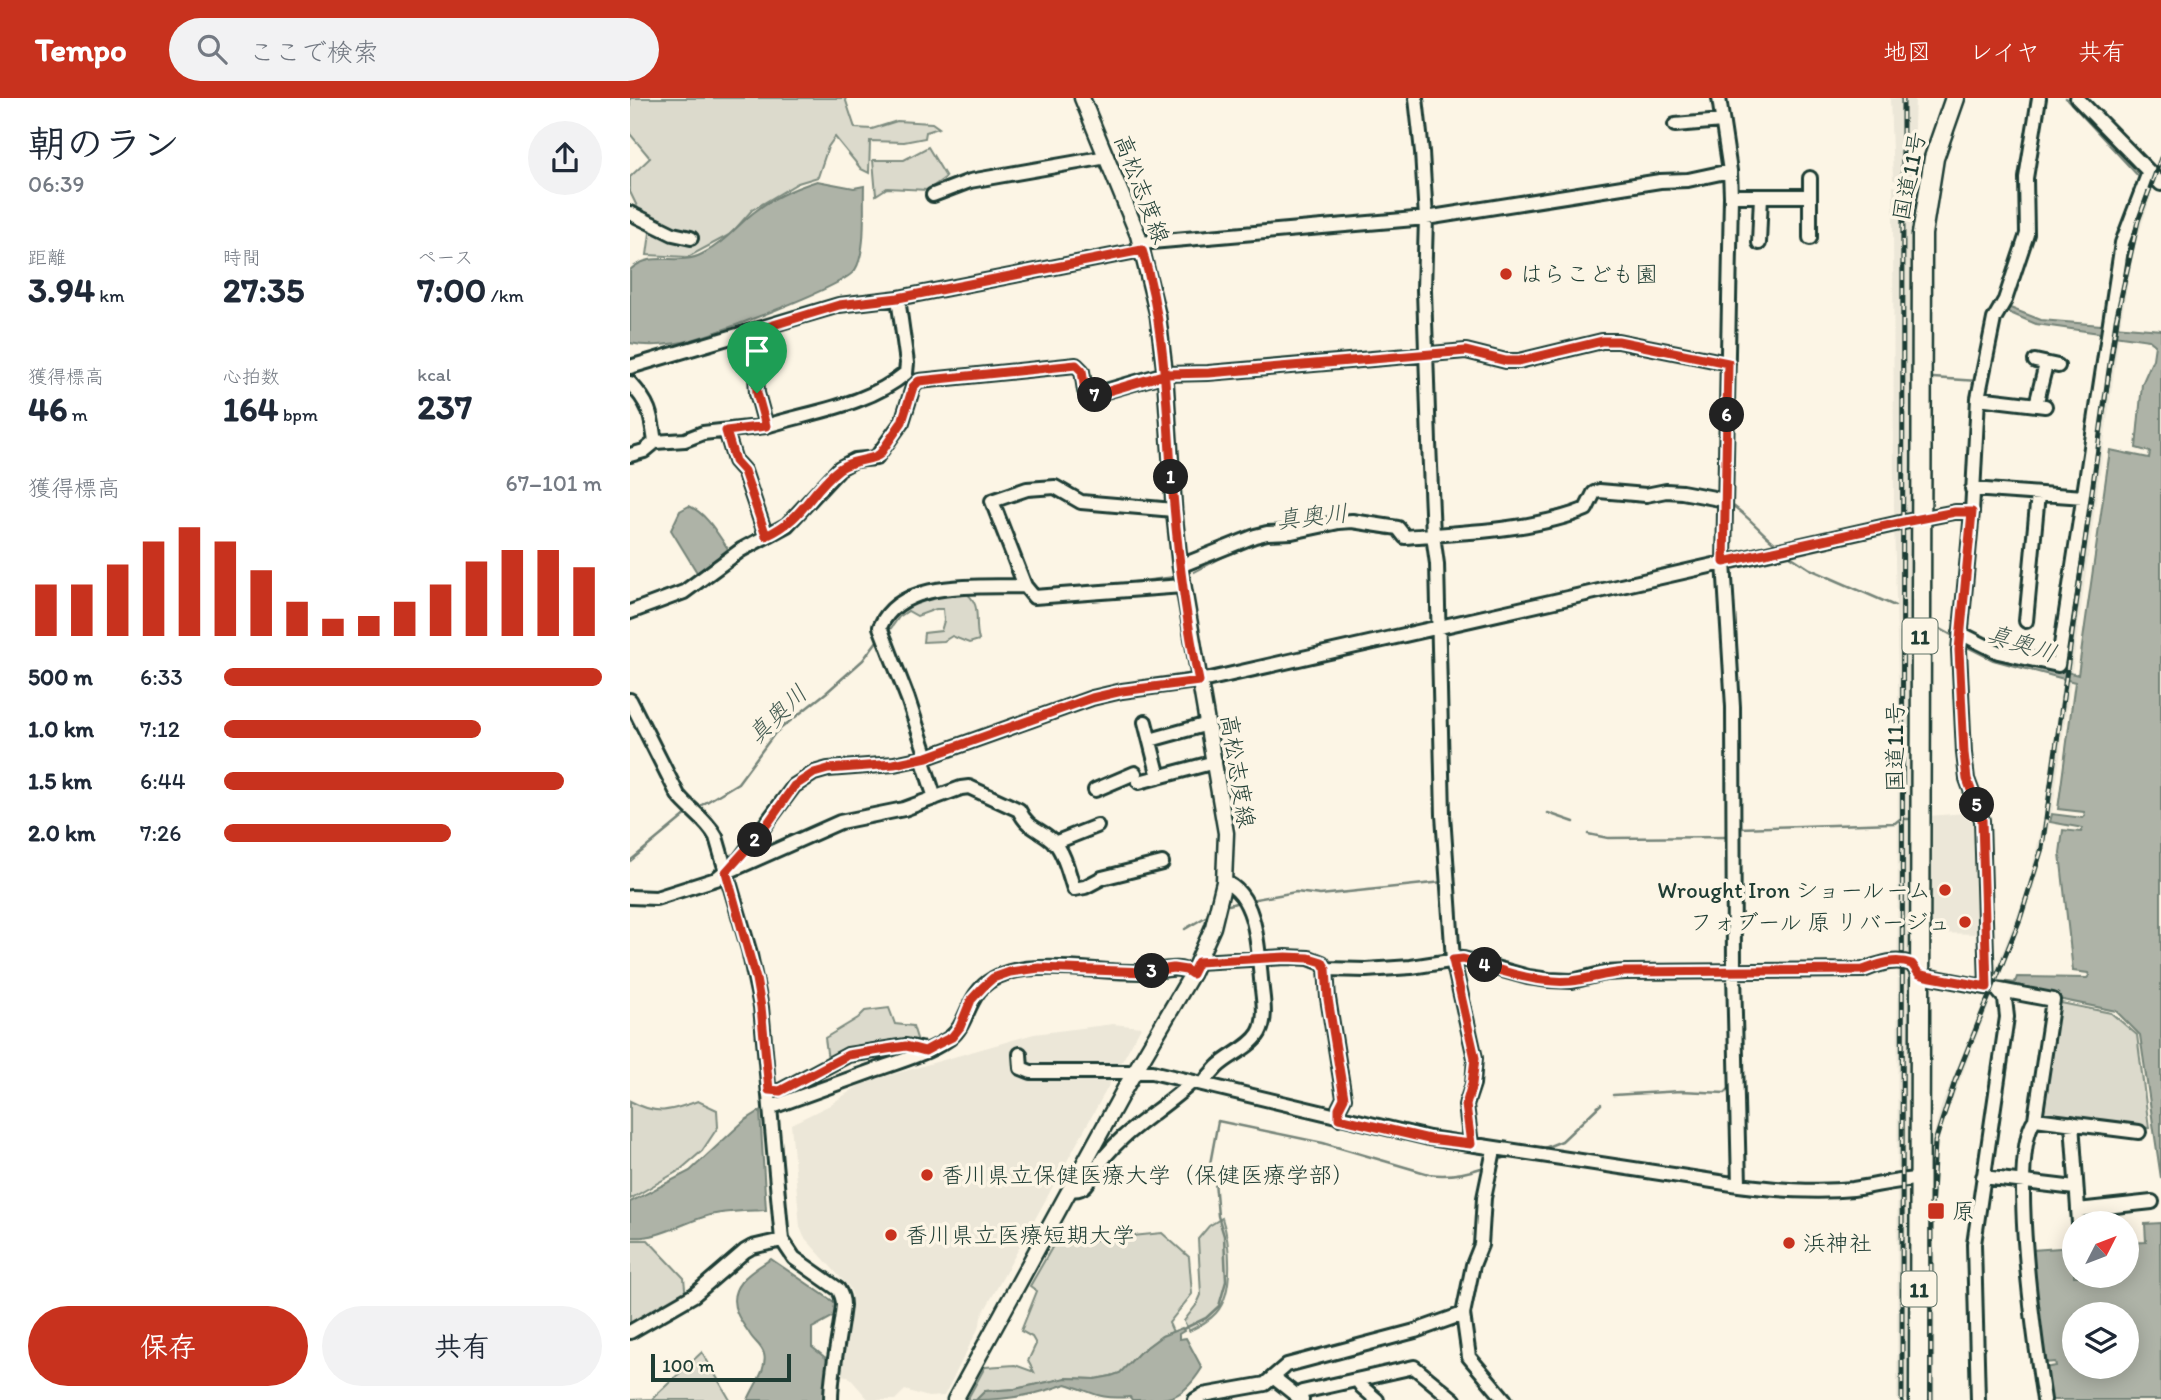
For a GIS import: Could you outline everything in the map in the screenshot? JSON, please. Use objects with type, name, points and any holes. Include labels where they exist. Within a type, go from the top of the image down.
[{"type":"highway","name":"国道11号","points":[[1919,1400],[1922,234],[1934,158],[1955,98]]},
{"type":"main road","name":"高松志度線","points":[[955,1400],[1135,1071],[1195,968],[1217,914],[1224,882],[1226,833],[1180,566],[1166,374],[1158,316],[1141,247],[1083,98]]},
{"type":"street","points":[[1416,98],[1426,218],[1424,290],[1433,535],[1437,564],[1443,816],[1453,960],[1475,1058],[1466,1105],[1471,1144]]},
{"type":"street","points":[[1718,98],[1730,171],[1731,196],[1724,562],[1734,707],[1734,972],[1739,1185]]},
{"type":"street","points":[[1978,1400],[1974,1244],[2007,1017],[2005,999],[1993,989],[1982,820],[1967,779],[1960,633],[1972,512],[1979,398],[1994,319],[2005,300],[2027,234],[2026,178],[2039,98]]},
{"type":"street","points":[[2080,99],[2161,183]]},
{"type":"street","points":[[1675,125],[1722,121]]},
{"type":"street","points":[[933,195],[970,181],[1107,157]]},
{"type":"street","points":[[630,367],[839,305],[898,298],[1141,247],[1426,218],[1660,181],[1688,180],[1730,171]]},
{"type":"street","points":[[1960,633],[1998,652],[2058,665],[2122,243],[2148,172]]},
{"type":"street","points":[[1810,178],[1810,238]]},
{"type":"street","points":[[1731,196],[1810,196]]},
{"type":"street","points":[[1759,243],[1761,197]]},
{"type":"street","points":[[630,213],[673,234],[691,238]]},
{"type":"street","points":[[630,455],[644,451],[655,442],[685,440],[703,433],[766,426],[850,404],[906,373],[908,363],[898,298]]},
{"type":"street","points":[[747,333],[752,343],[757,393],[766,426]]},
{"type":"street","points":[[630,612],[684,592],[741,550],[795,518],[840,468],[855,460],[876,458],[902,422],[913,387],[919,381],[1076,365],[1082,371],[1085,391],[1092,396],[1166,374],[1209,373],[1466,351],[1506,361],[1519,361],[1602,341],[1618,341],[1728,363]]},
{"type":"street","points":[[1979,398],[2040,405],[2046,364]]},
{"type":"street","points":[[630,383],[645,398],[650,410],[655,442]]},
{"type":"street","points":[[726,431],[735,461],[744,471],[766,536]]},
{"type":"street","points":[[1174,510],[1082,502],[1055,487],[1027,489],[992,501],[1025,586],[1034,597],[1183,586]]},
{"type":"street","points":[[1972,489],[2084,497]]},
{"type":"street","points":[[1180,566],[1255,536],[1292,532],[1339,522],[1352,521],[1398,528],[1405,537],[1526,524],[1577,513],[1586,509],[1594,494],[1599,491],[1646,495],[1666,491],[1682,492],[1725,500]]},
{"type":"street","points":[[2026,621],[2038,494]]},
{"type":"street","points":[[630,897],[644,899],[667,896],[716,879],[739,860],[794,786],[828,769],[894,764],[924,757],[1092,698],[1122,691],[1199,681],[1724,562],[1955,512],[1972,512]]},
{"type":"street","points":[[935,798],[880,627],[884,618],[904,599],[934,589],[1025,586]]},
{"type":"street","points":[[630,700],[678,795],[711,826],[716,837],[756,979],[761,1007],[782,1240],[794,1258],[838,1289],[842,1295],[831,1400]]},
{"type":"street","points":[[1145,722],[1159,777]]},
{"type":"street","points":[[1150,740],[1208,724]]},
{"type":"street","points":[[1096,790],[1137,778],[1159,777],[1215,761]]},
{"type":"street","points":[[726,872],[840,822],[904,809],[961,788],[977,789],[1019,810],[1031,828],[1054,843],[1074,889],[1085,887],[1102,878],[1162,863]]},
{"type":"street","points":[[1054,843],[1097,826]]},
{"type":"street","points":[[1070,1189],[1078,1191],[1084,1188],[1098,1166],[1122,1138],[1198,1083],[1259,1033],[1264,1013],[1258,940],[1243,898],[1233,885],[1224,882]]},
{"type":"street","points":[[772,1107],[925,1051],[952,1037],[960,1027],[971,1000],[993,978],[1010,972],[1039,968],[1146,972],[1173,968],[1186,970],[1259,958],[1316,959],[1326,969],[1328,999],[1344,1098],[1339,1108],[1339,1118]]},
{"type":"street","points":[[1326,969],[1411,967],[1463,959],[1549,981],[1572,981],[1605,973],[1625,972],[1863,970],[1893,961],[1912,964],[1919,974],[2053,1000],[2035,1119],[2029,1126],[2023,1181],[2025,1234],[2044,1400]]},
{"type":"street","points":[[769,1090],[780,1091],[848,1055],[906,1046],[925,1051]]},
{"type":"street","points":[[1020,1054],[1021,1068],[1031,1072],[1152,1072],[1429,1139],[1739,1185],[1784,1191],[1822,1191],[1918,1179]]},
{"type":"street","points":[[2035,1119],[2139,1132]]},
{"type":"street","points":[[2072,1123],[2078,1210],[2152,1202]]},
{"type":"street","points":[[1494,1150],[1483,1198],[1480,1245],[1463,1314],[1469,1356],[1505,1400]]},
{"type":"street","points":[[1983,1177],[2075,1188]]},
{"type":"street","points":[[630,1332],[694,1295],[752,1247],[782,1240]]},
{"type":"street","points":[[1195,1400],[1203,1395],[1223,1397],[1265,1384],[1287,1365],[1415,1331],[1463,1314]]},
{"type":"street","points":[[1273,1377],[1300,1399],[1302,1392],[1414,1367],[1454,1400]]},
{"type":"street","points":[[1357,1380],[1377,1400]]},
{"type":"shaded area","points":[[630,98],[845,98],[855,128],[872,129],[897,121],[932,123],[939,128],[926,132],[925,138],[904,142],[870,141],[869,173],[861,169],[835,137],[828,147],[818,177],[798,183],[752,210],[731,234],[688,257],[647,255],[650,233],[630,192],[630,177],[650,158],[630,134]]},
{"type":"shaded area","points":[[1890,98],[1915,98],[1912,183],[1893,180]]},
{"type":"shaded area","points":[[928,147],[946,177],[928,190],[887,188],[876,195],[873,160],[904,160]]},
{"type":"shaded area","points":[[817,181],[854,188],[864,186],[861,252],[855,270],[846,278],[803,299],[697,338],[663,345],[630,343],[630,270],[647,260],[684,259],[702,254],[768,203]]},
{"type":"shaded area","points":[[1893,186],[1911,190],[1907,1400],[1897,1400],[1898,680],[1894,520]]},
{"type":"shaded area","points":[[2144,187],[2151,196],[2135,245],[2120,326],[2111,326],[2123,256]]},
{"type":"shaded area","points":[[2005,306],[2041,320],[2161,330],[2161,1178],[2140,1035],[2116,1011],[2015,990],[2014,985],[2017,977],[2089,976],[2088,973],[2073,971],[2060,853],[2063,830],[2081,832],[2083,828],[2050,822],[2052,814],[2083,818],[2085,816],[2084,812],[2058,809],[2075,682],[1993,660],[1961,644],[1962,638],[1994,653],[2078,675],[2110,450],[2149,458],[2150,452],[2136,448],[2142,384],[2153,359],[2155,345],[2149,340],[2036,324],[2003,310]]},
{"type":"shaded area","points":[[2110,335],[2119,336],[2052,814],[2044,813]]},
{"type":"shaded area","points":[[689,506],[716,530],[728,549],[698,574],[671,530],[680,511]]},
{"type":"shaded area","points":[[963,591],[974,601],[976,607],[979,640],[969,643],[952,636],[944,641],[923,642],[924,633],[941,631],[943,609],[917,616],[908,611],[899,617],[889,631],[884,626],[907,601]]},
{"type":"shaded area","points":[[1977,812],[1983,934],[1928,933],[1929,816]]},
{"type":"shaded area","points":[[2043,821],[2050,822],[2033,891],[2000,977],[1993,976],[2027,890]]},
{"type":"shaded area","points":[[1990,985],[1997,985],[1942,1126],[1935,1179],[1929,1179],[1932,1141],[1941,1107]]},
{"type":"shaded area","points":[[2056,1002],[2111,1013],[2137,1035],[2149,1128],[2039,1116]]},
{"type":"shaded area","points":[[889,1008],[895,1024],[913,1026],[919,1045],[893,1058],[889,1052],[828,1060],[825,1038],[865,1011]]},
{"type":"shaded area","name":"香川県立保健医療大学（保健医療学部）","points":[[1113,1024],[1141,1027],[981,1317],[980,1325],[944,1396],[928,1397],[905,1390],[895,1400],[869,1400],[848,1376],[839,1375],[852,1294],[849,1287],[804,1237],[800,1227],[791,1124],[828,1106],[863,1083],[1034,1034]]},
{"type":"shaded area","points":[[630,1101],[649,1109],[664,1110],[698,1101],[717,1110],[718,1127],[702,1151],[680,1170],[630,1199]]},
{"type":"shaded area","points":[[760,1111],[766,1210],[710,1215],[651,1236],[630,1237],[630,1202],[690,1171],[744,1121]]},
{"type":"shaded area","points":[[1222,1218],[1229,1253],[1226,1293],[1216,1313],[1189,1331],[1184,1321],[1201,1295],[1198,1239],[1209,1226]]},
{"type":"shaded area","points":[[2160,1223],[2161,1400],[2050,1400],[2044,1368],[2056,1366],[2055,1362],[2044,1363],[2032,1250],[2062,1248],[2062,1288],[2139,1288],[2139,1242],[2146,1242],[2145,1224]]},
{"type":"shaded area","points":[[1162,1233],[1189,1257],[1192,1294],[1169,1323],[1173,1332],[1162,1336],[1139,1353],[1120,1373],[1111,1376],[1095,1379],[1066,1378],[1015,1389],[985,1391],[976,1400],[967,1400],[985,1367],[1015,1365],[1034,1372],[1028,1361],[1036,1344],[1032,1337],[1021,1331],[1037,1291],[1030,1286],[1054,1244]]},
{"type":"shaded area","points":[[630,1240],[648,1240],[684,1278],[686,1299],[630,1333]]},
{"type":"shaded area","points":[[1928,1248],[1935,1248],[1935,1400],[1928,1400]]},
{"type":"shaded area","points":[[771,1259],[837,1304],[836,1315],[812,1328],[812,1347],[827,1359],[825,1400],[748,1400],[765,1359],[762,1349],[738,1316],[734,1303],[735,1295],[742,1280]]},
{"type":"shaded area","points":[[1182,1328],[1184,1331],[1179,1334],[1179,1339],[1186,1338],[1202,1368],[1188,1386],[1174,1396],[1157,1400],[1132,1400],[1130,1397],[1103,1396],[1066,1384],[1022,1396],[976,1400],[985,1391],[1015,1389],[1066,1378],[1095,1379],[1120,1373],[1139,1353],[1162,1336]]},
{"type":"shaded area","points":[[702,1352],[730,1400],[630,1400],[652,1399]]},
{"type":"waterway","points":[[2066,98],[2142,180]]},
{"type":"waterway","points":[[1933,378],[1978,381]]},
{"type":"waterway","name":"真奥川","points":[[1625,499],[1632,502],[1642,500]]},
{"type":"waterway","name":"真奥川","points":[[1536,517],[1584,503]]},
{"type":"waterway","name":"真奥川","points":[[1730,504],[1776,544]]},
{"type":"waterway","name":"真奥川","points":[[1481,525],[1526,519]]},
{"type":"waterway","name":"真奥川","points":[[1349,527],[1389,535],[1398,534]]},
{"type":"waterway","name":"真奥川","points":[[1194,572],[1234,551]]},
{"type":"waterway","name":"真奥川","points":[[1787,554],[1810,569],[1895,606]]},
{"type":"waterway","name":"真奥川","points":[[1104,586],[1175,577]]},
{"type":"waterway","name":"真奥川","points":[[1930,623],[1955,637]]},
{"type":"waterway","name":"真奥川","points":[[695,809],[738,783],[775,733],[863,660],[880,637]]},
{"type":"waterway","name":"真奥川","points":[[630,861],[688,813]]},
{"type":"waterway","points":[[1548,813],[1574,822]]},
{"type":"waterway","points":[[1739,828],[1895,823],[1900,819],[1911,819]]},
{"type":"waterway","points":[[1588,834],[1608,838],[1728,837]]},
{"type":"waterway","points":[[1250,900],[1296,892],[1320,895],[1443,882]]},
{"type":"waterway","points":[[1229,905],[1239,902]]},
{"type":"waterway","points":[[1185,929],[1209,915]]},
{"type":"waterway","points":[[1989,980],[2014,983]]},
{"type":"waterway","points":[[1613,1095],[1681,1091],[1725,1093],[1730,1088],[1729,1035]]},
{"type":"waterway","points":[[1542,1149],[1562,1141],[1601,1104]]},
{"type":"waterway","points":[[1183,1329],[1206,1318],[1219,1306],[1226,1281],[1224,1236],[1210,1164],[1218,1121],[1323,1143],[1429,1174],[1456,1174],[1481,1168]]},
{"type":"waterway","points":[[1495,1162],[1508,1156]]},
{"type":"railway","points":[[1902,1400],[1903,98]]},
{"type":"railway","points":[[1931,1400],[1931,1211],[1935,1142],[1955,1081],[2020,919],[2042,848],[2116,320],[2138,221],[2161,158]]},
{"type":"place","name":"はらこども園","points":[[1506,274]]},
{"type":"place","name":"Wrought Iron ショールーム","points":[[1945,890]]},
{"type":"place","name":"フォブール 原 リバージュ","points":[[1965,922]]},
{"type":"place","name":"香川県立保健医療大学（保健医療学部）","points":[[927,1175]]},
{"type":"place","name":"原","points":[[1936,1211]]},
{"type":"place","name":"香川県立医療短期大学","points":[[891,1235]]},
{"type":"place","name":"浜神社","points":[[1789,1243]]},
{"type":"route","points":[[757,393],[755,357],[747,333],[839,305],[898,298],[1142,250],[1158,316],[1166,374],[1180,566],[1199,681],[1122,691],[1092,698],[927,757],[894,764],[828,769],[814,773],[794,786],[761,833],[726,872],[756,979],[769,1090],[780,1091],[848,1055],[906,1046],[925,1051],[952,1037],[960,1027],[971,1000],[993,978],[1010,972],[1039,968],[1146,972],[1173,968],[1192,974],[1198,962],[1309,958],[1322,962],[1326,969],[1328,999],[1344,1098],[1339,1108],[1339,1118],[1429,1139],[1471,1144],[1466,1105],[1475,1058],[1453,960],[1463,959],[1549,981],[1572,981],[1605,973],[1625,972],[1863,970],[1882,963],[1903,961],[1912,964],[1919,974],[1987,987],[1982,820],[1967,779],[1959,650],[1972,512],[1955,512],[1913,520],[1724,562],[1728,363],[1618,341],[1602,341],[1519,361],[1506,361],[1466,351],[1209,373],[1166,374],[1092,396],[1085,391],[1082,371],[1076,365],[919,381],[915,382],[902,422],[880,454],[876,458],[855,460],[840,468],[795,518],[766,536],[744,471],[735,461],[726,431],[766,426],[757,393]]}]
